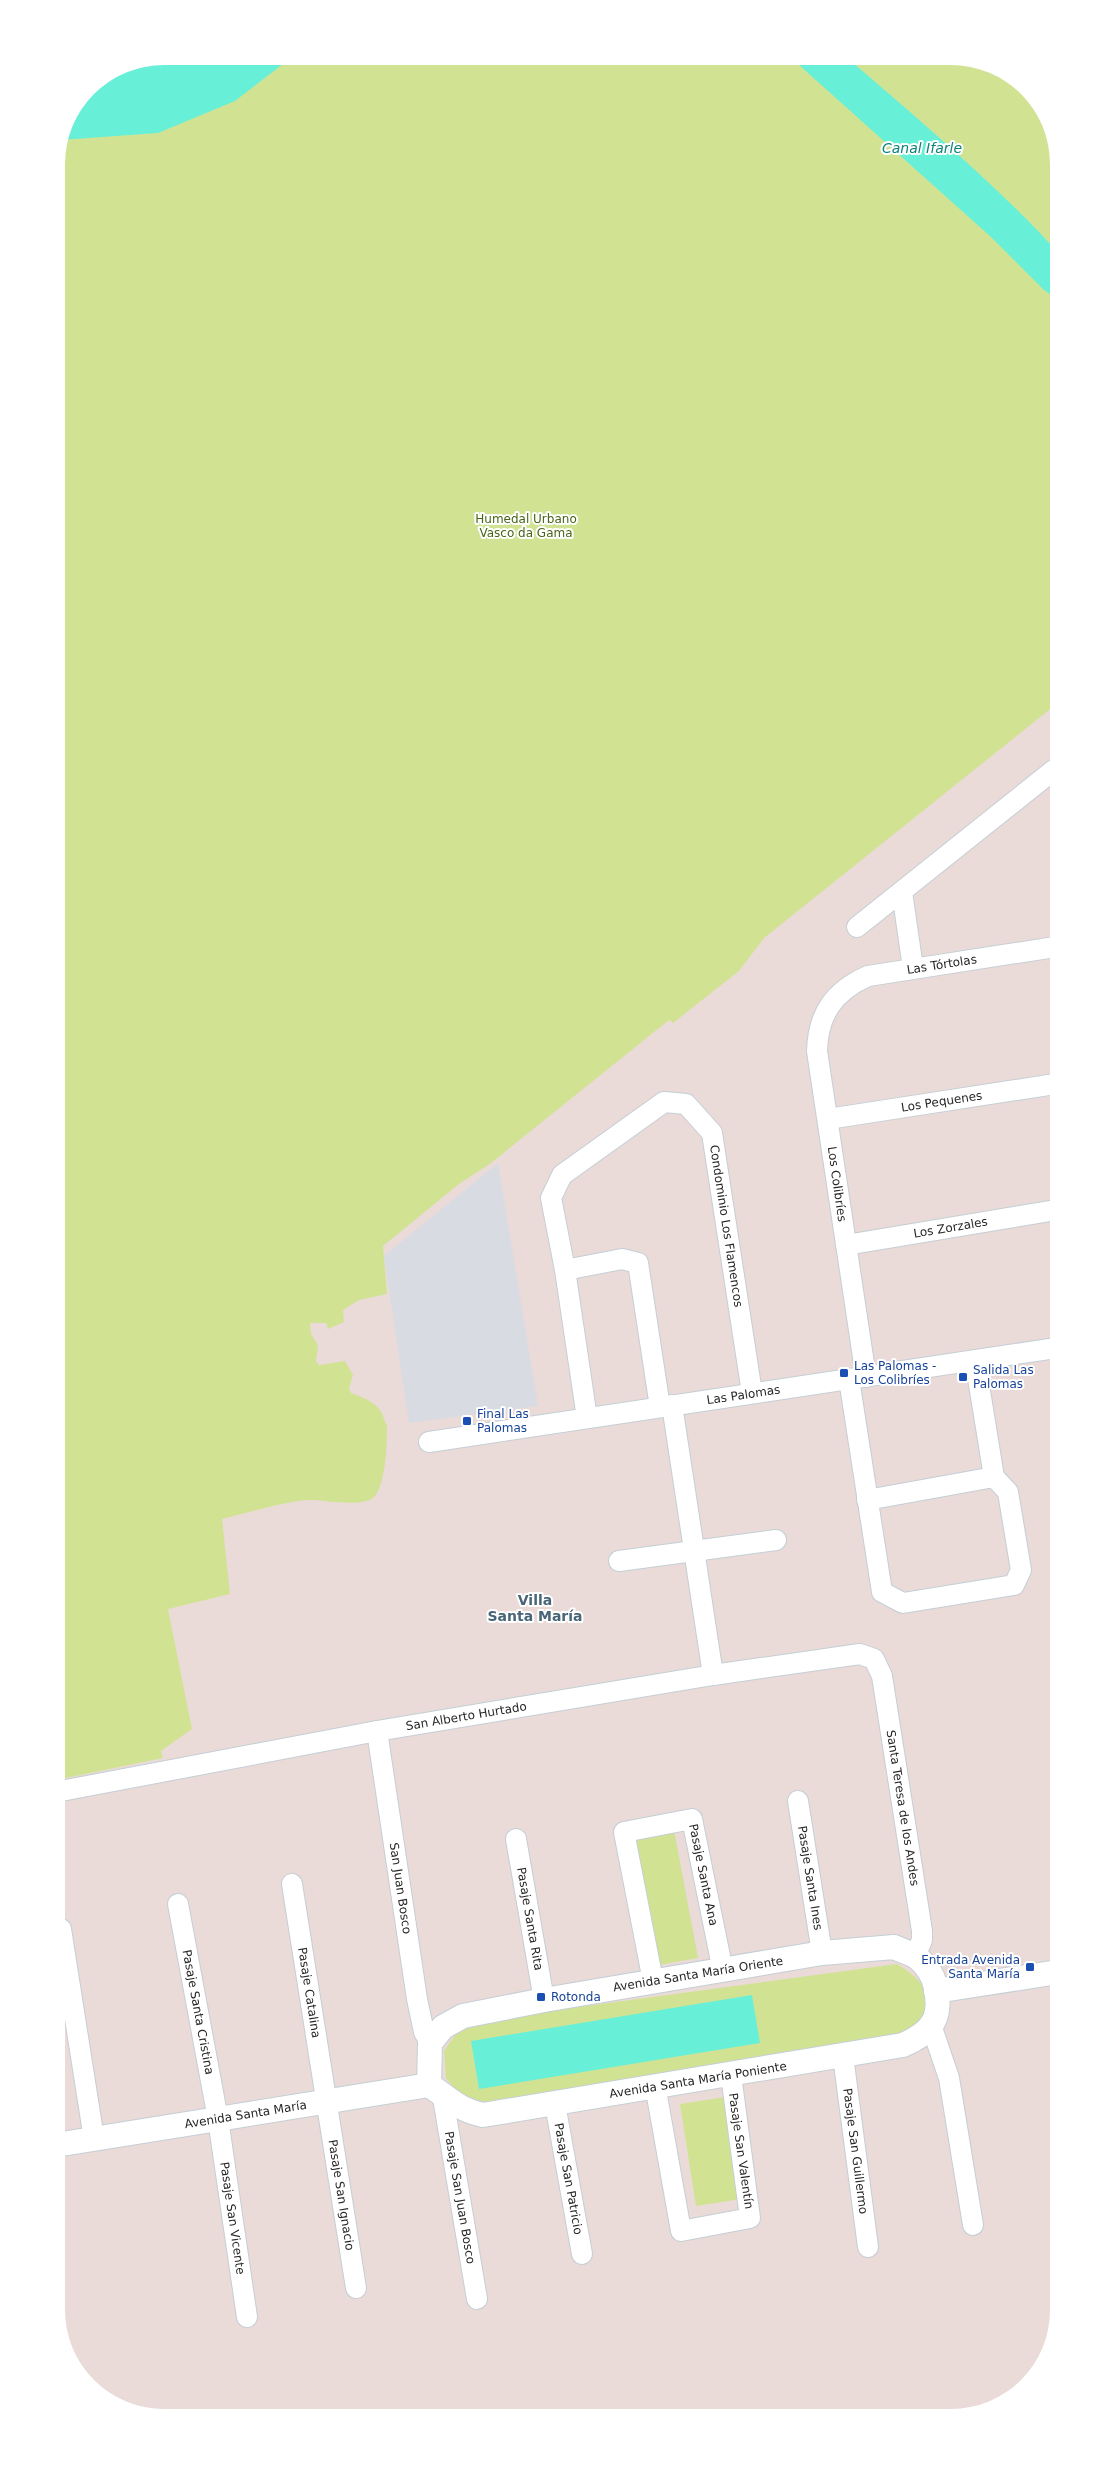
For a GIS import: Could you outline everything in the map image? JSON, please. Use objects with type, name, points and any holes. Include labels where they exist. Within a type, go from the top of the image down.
[{"type":"street","points":[[857,927],[1050,773]]},
{"type":"street","points":[[902,892],[913,968]]},
{"type":"street","name":"Las Tórtolas","points":[[835,996],[845,988],[868,976],[1050,948]]},
{"type":"street","name":"Los Colibríes","points":[[835,996],[824,1015],[817,1039],[817,1051],[846,1245],[867,1500],[882,1592],[902,1603],[1014,1585],[1021,1570],[1008,1492],[994,1477]]},
{"type":"street","name":"Los Pequenes","points":[[828,1119],[1050,1085]]},
{"type":"street","name":"Condominio Los Flamencos","points":[[587,1418],[565,1270],[552,1198],[562,1175],[664,1102],[686,1104],[712,1133],[752,1394]]},
{"type":"street","name":"Los Zorzales","points":[[846,1245],[1050,1211]]},
{"type":"street","points":[[565,1270],[622,1259],[638,1262],[694,1551],[713,1675]]},
{"type":"street","name":"Las Palomas","points":[[429,1442],[1050,1349]]},
{"type":"street","points":[[867,1500],[994,1477],[975,1360]]},
{"type":"street","points":[[619,1561],[776,1540]]},
{"type":"street","name":"San Alberto Hurtado","points":[[65,1790],[377,1730],[713,1675],[860,1654],[874,1659]]},
{"type":"street","name":"Santa Teresa de los Andes","points":[[874,1659],[882,1676],[922,1931],[920,1949],[916,1956]]},
{"type":"street","name":"San Juan Bosco","points":[[377,1730],[417,1999],[424,2032],[430,2043]]},
{"type":"street","name":"Pasaje Santa Ines","points":[[798,1801],[822,1953]]},
{"type":"street","name":"Pasaje Santa Ana","points":[[653,1981],[624,1832],[692,1819],[723,1971]]},
{"type":"street","name":"Pasaje Santa Rita","points":[[516,1839],[544,2000]]},
{"type":"street","name":"Pasaje Catalina","points":[[292,1884],[326,2102]]},
{"type":"street","name":"Pasaje Santa Cristina","points":[[178,1904],[218,2119]]},
{"type":"street","name":"Avenida Santa María Oriente","points":[[430,2043],[443,2027],[463,2016],[544,2000],[822,1953],[894,1947],[916,1956],[933,1976],[936,1991]]},
{"type":"street","points":[[65,1954],[94,2139]]},
{"type":"street","points":[[973,2225],[949,2078],[931,2026],[936,2020],[939,2008],[936,1991],[1050,1974]]},
{"type":"street","name":"Avenida Santa María Poniente","points":[[436,2092],[469,2112],[483,2115],[903,2045],[920,2037],[931,2026]]},
{"type":"street","points":[[430,2043],[436,2092]]},
{"type":"street","name":"Pasaje San Guillermo","points":[[843,2056],[868,2247]]},
{"type":"street","name":"Pasaje San Valentín","points":[[655,2085],[680,2231],[750,2218],[731,2075]]},
{"type":"street","name":"Avenida Santa María","points":[[65,2144],[326,2102],[436,2092]]},
{"type":"street","name":"Pasaje San Juan Bosco","points":[[436,2092],[477,2299]]},
{"type":"street","name":"Pasaje San Ignacio","points":[[326,2102],[356,2288]]},
{"type":"street","name":"Pasaje San Patricio","points":[[555,2104],[582,2254]]},
{"type":"street","name":"Pasaje San Vicente","points":[[218,2119],[247,2317]]},
{"type":"shaded area","points":[[498,1163],[538,1406],[409,1423],[384,1256]]},
{"type":"green space","name":"Humedal Urbano Vasco da Gama","points":[[157,65],[958,65],[989,72],[1011,85],[1030,104],[1045,132],[1050,157],[1050,709],[764,938],[739,971],[673,1023],[669,1020],[491,1163],[459,1184],[383,1246],[387,1294],[359,1300],[343,1310],[344,1322],[328,1329],[326,1323],[310,1323],[311,1334],[318,1345],[316,1361],[319,1365],[345,1361],[353,1375],[349,1388],[351,1393],[374,1404],[381,1412],[387,1425],[382,1482],[375,1496],[370,1500],[362,1502],[298,1501],[222,1519],[230,1594],[168,1609],[192,1729],[161,1751],[163,1758],[65,1778],[65,157],[72,126],[89,99],[104,85],[126,72]]},
{"type":"green space","points":[[674,1830],[698,1958],[659,1965],[635,1838]]},
{"type":"green space","points":[[897,1964],[918,1980],[927,1996],[924,2014],[906,2032],[492,2103],[463,2098],[446,2078],[444,2051],[455,2035],[483,2020]]},
{"type":"green space","points":[[725,2097],[741,2199],[696,2206],[680,2104]]},
{"type":"water","points":[[157,65],[282,65],[235,101],[158,133],[68,140],[78,114],[89,99],[104,85],[126,72]]},
{"type":"water","name":"Canal Ifarle","points":[[799,65],[855,65],[952,149],[1004,197],[1050,244],[1050,294],[991,237]]},
{"type":"water","points":[[752,1995],[760,2043],[479,2089],[471,2041]]},
{"type":"place","name":"Las Palomas - Los Colibríes","points":[[844,1373]]},
{"type":"place","name":"Salida Las Palomas","points":[[963,1377]]},
{"type":"place","name":"Final Las Palomas","points":[[467,1421]]},
{"type":"place","name":"Entrada Avenida Santa María","points":[[1030,1967]]},
{"type":"place","name":"Rotonda","points":[[541,1997]]},
{"type":"district","name":"Villa Santa María","points":[[535,1608]]}]
